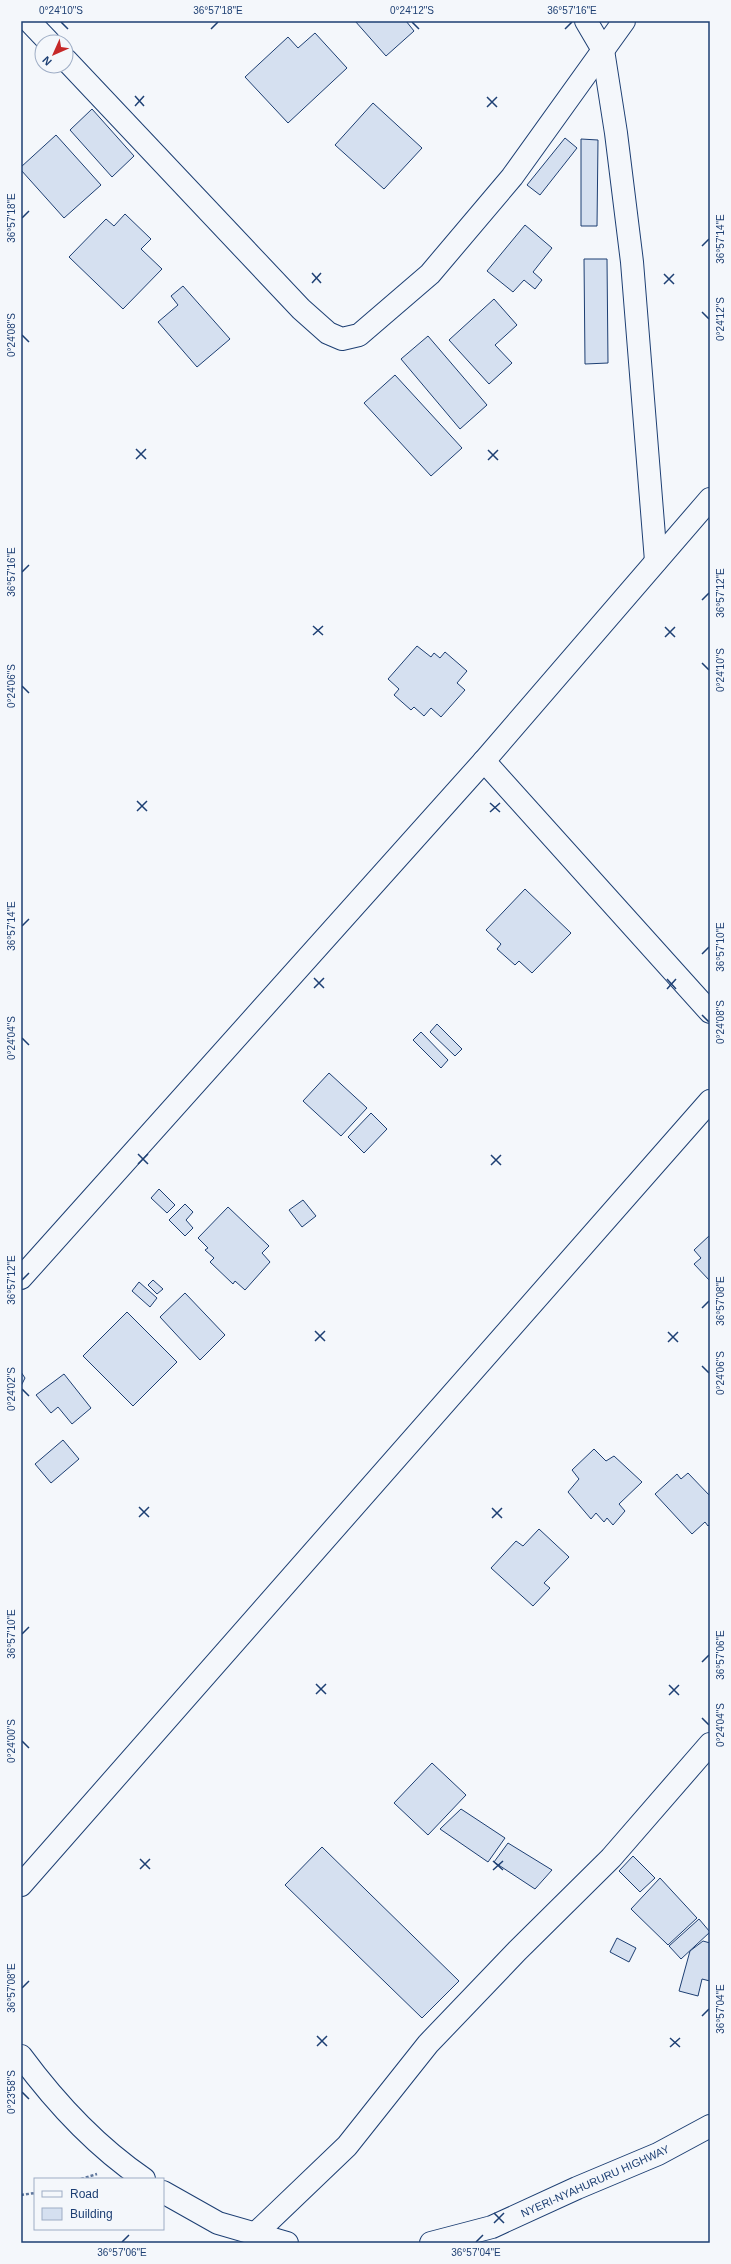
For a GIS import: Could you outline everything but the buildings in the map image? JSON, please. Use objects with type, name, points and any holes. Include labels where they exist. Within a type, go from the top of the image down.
[{"type":"main road","points":[[29,21],[41,34]]},
{"type":"main road","points":[[586,21],[603,50],[616,133],[632,262],[656,561]]},
{"type":"main road","points":[[74,68],[301,309],[328,333],[342,339],[359,335],[430,274],[512,177],[624,21]]},
{"type":"main road","points":[[21,1278],[484,761],[710,499]]},
{"type":"main road","points":[[484,761],[710,1012]]},
{"type":"main road","points":[[21,1885],[710,1101]]},
{"type":"main road","points":[[254,2235],[347,2146],[428,2044],[517,1951],[611,1858],[710,1744]]},
{"type":"main road","points":[[21,2056],[42,2084],[116,2160],[143,2178]]},
{"type":"main road","name":"NYERI-NYAHURURU HIGHWAY","points":[[431,2243],[492,2227],[577,2188],[658,2154],[710,2126]]},
{"type":"main road","points":[[164,2193],[218,2223],[254,2235],[287,2243]]},
{"type":"path","points":[[21,2195],[34,2193]]}]
